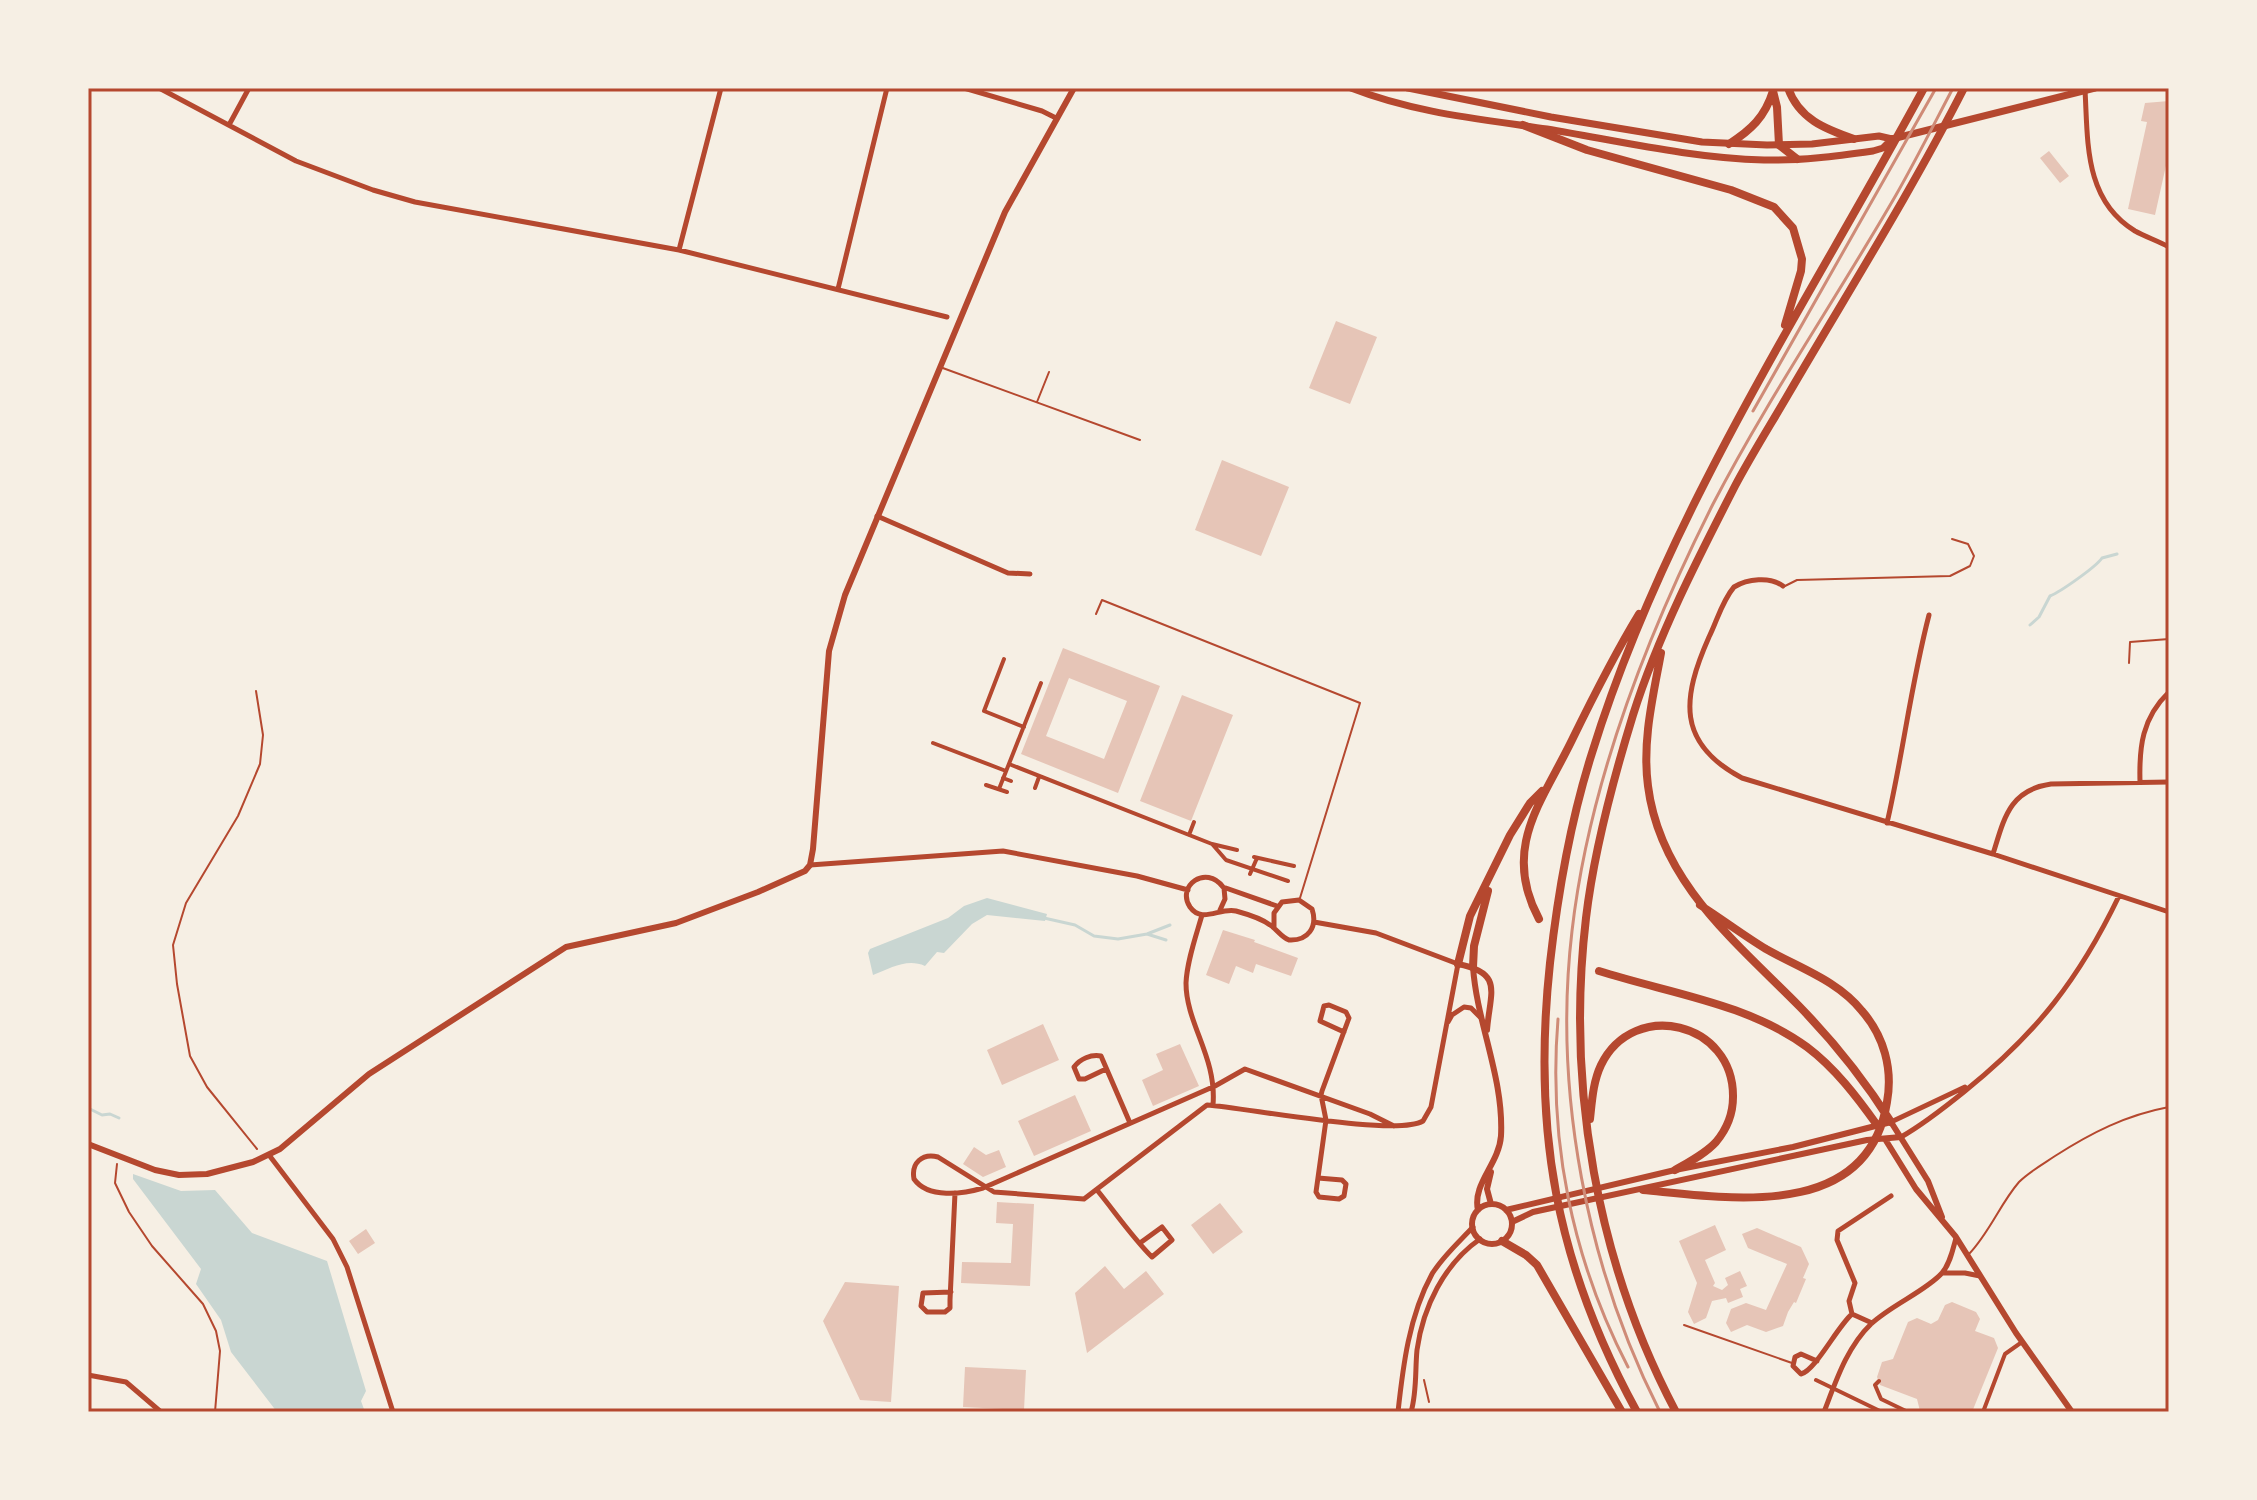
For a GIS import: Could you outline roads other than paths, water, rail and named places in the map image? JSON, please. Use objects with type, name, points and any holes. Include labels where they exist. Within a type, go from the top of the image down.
[{"type":"highway","points":[[1788,88],[1796,105],[1810,120],[1854,139]]},
{"type":"highway","points":[[1915,88],[1916,103]]},
{"type":"highway","points":[[1637,1412],[1593,1323],[1566,1243],[1549,1159],[1544,1038],[1560,886],[1592,751],[1631,644],[1657,584],[1715,460],[1924,88]]},
{"type":"highway","points":[[1676,1412],[1639,1329],[1608,1234],[1588,1136],[1580,1044],[1586,916],[1604,826],[1633,716],[1698,559],[1737,482],[1932,149],[1964,88]]},
{"type":"highway","points":[[1729,144],[1766,111],[1773,89]]},
{"type":"highway","points":[[1773,89],[1779,145],[1797,159]]},
{"type":"highway","points":[[1523,125],[1587,150],[1731,190],[1774,207],[1793,228],[1802,259],[1782,337]]},
{"type":"highway","points":[[1539,919],[1529,896],[1523,861],[1528,826],[1604,672],[1657,584]]},
{"type":"highway","points":[[1664,636],[1648,722],[1648,786],[1659,833],[1677,872],[1700,905],[1826,1035],[1891,1122]]},
{"type":"highway","points":[[1458,964],[1470,916],[1523,814],[1548,784]]},
{"type":"highway","points":[[1473,967],[1478,927],[1493,874]]},
{"type":"highway","points":[[1643,1190],[1774,1197],[1801,1193],[1831,1182],[1863,1155],[1882,1122],[1889,1084],[1885,1052],[1872,1024],[1843,992],[1766,948],[1700,905]]},
{"type":"highway","points":[[1599,971],[1720,1005],[1778,1029],[1823,1061],[1877,1125]]},
{"type":"highway","points":[[1588,1136],[1596,1079],[1610,1051],[1623,1040],[1653,1026],[1670,1025],[1687,1029],[1702,1036],[1723,1056],[1733,1081],[1733,1104],[1729,1120],[1716,1142],[1675,1170]]},
{"type":"highway","points":[[1502,1241],[1537,1265],[1622,1412]]},
{"type":"main road","points":[[1351,88],[1431,112],[1685,153],[1741,159],[1797,159],[1873,151],[1883,148],[1892,139]]},
{"type":"main road","points":[[1408,88],[1633,132],[1729,144],[1779,145],[1879,136],[1892,139],[2095,88]]},
{"type":"street","points":[[159,88],[296,161],[401,198],[679,250],[947,317]]},
{"type":"street","points":[[229,125],[249,88]]},
{"type":"street","points":[[679,250],[721,88]]},
{"type":"street","points":[[838,289],[887,88]]},
{"type":"street","points":[[964,88],[985,91],[1056,118]]},
{"type":"street","points":[[810,865],[818,804],[829,651],[845,595],[1005,212],[1074,88]]},
{"type":"street","points":[[2085,90],[2089,163],[2098,188],[2121,221],[2169,247]]},
{"type":"street","points":[[877,516],[1008,573],[1030,574]]},
{"type":"street","points":[[1783,586],[1776,580],[1747,581],[1730,592],[1691,684],[1690,707],[1696,735],[1713,760],[1742,778],[1993,854],[2169,912]]},
{"type":"street","points":[[1887,823],[1929,615]]},
{"type":"street","points":[[1004,659],[984,711],[1024,727]]},
{"type":"street","points":[[999,789],[1041,683]]},
{"type":"street","points":[[2140,783],[2139,755],[2143,731],[2157,704],[2169,692]]},
{"type":"street","points":[[933,743],[1006,771]]},
{"type":"street","points":[[1009,764],[1212,844],[1237,850]]},
{"type":"street","points":[[1035,788],[1039,777]]},
{"type":"street","points":[[1003,778],[1011,781]]},
{"type":"street","points":[[1993,854],[2009,808],[2031,789],[2051,784],[2169,782]]},
{"type":"street","points":[[986,785],[1007,792]]},
{"type":"street","points":[[1189,835],[1194,822]]},
{"type":"street","points":[[1212,844],[1226,860],[1251,872],[1288,881]]},
{"type":"street","points":[[88,1144],[155,1170],[179,1175],[222,1172],[269,1155],[369,1074],[566,947],[676,923],[795,877],[810,865],[1003,851],[1137,876],[1188,890]]},
{"type":"street","points":[[1251,872],[1255,858],[1294,866]]},
{"type":"street","points":[[1274,927],[1277,906],[1289,899],[1299,900],[1312,909],[1314,922],[1308,934],[1296,940],[1283,937],[1264,920],[1232,910],[1202,915],[1190,907],[1188,890],[1201,877],[1214,879],[1223,887],[1277,906]]},
{"type":"street","points":[[1220,910],[1225,899],[1223,887]]},
{"type":"street","points":[[1512,1222],[1533,1212],[1901,1137],[1932,1118],[2026,1036],[2071,982],[2092,950],[2119,896]]},
{"type":"street","points":[[1202,915],[1186,982],[1215,1086],[1213,1105]]},
{"type":"street","points":[[1314,922],[1376,933],[1487,974],[1490,982],[1487,1033]]},
{"type":"street","points":[[1394,1126],[1321,1095],[1245,1069],[1215,1086],[983,1188],[955,1193],[922,1188],[913,1176],[915,1164],[926,1156],[938,1157],[983,1188],[1009,1195],[1080,1199],[1097,1190],[1202,1108],[1213,1105],[1326,1120],[1394,1126],[1411,1126],[1427,1115],[1458,964]]},
{"type":"street","points":[[1473,967],[1497,1088],[1501,1127],[1500,1147],[1487,1189],[1491,1204]]},
{"type":"street","points":[[1318,1178],[1342,1180],[1346,1184],[1344,1196],[1339,1199],[1319,1197],[1316,1192],[1326,1120],[1321,1095],[1344,1032],[1349,1018],[1346,1012],[1324,1006],[1320,1021],[1344,1032]]},
{"type":"street","points":[[1446,1026],[1452,1015],[1464,1007],[1471,1008],[1481,1019]]},
{"type":"street","points":[[1106,1069],[1079,1079],[1074,1067],[1079,1061],[1095,1054],[1101,1056],[1130,1123]]},
{"type":"street","points":[[1478,1210],[1491,1204],[1506,1210],[1675,1170],[1793,1147],[1891,1122],[1977,1081]]},
{"type":"street","points":[[1891,1122],[1928,1181],[1942,1217]]},
{"type":"street","points":[[1877,1125],[1916,1189],[1956,1237],[2022,1342],[2072,1412]]},
{"type":"street","points":[[269,1155],[333,1239],[347,1267],[393,1412]]},
{"type":"street","points":[[1492,1168],[1477,1191],[1478,1210],[1473,1227],[1480,1239],[1494,1243],[1508,1235],[1512,1222],[1506,1210]]},
{"type":"street","points":[[1097,1190],[1140,1243],[1152,1257],[1172,1240],[1165,1229],[1159,1228],[1140,1243]]},
{"type":"street","points":[[951,1292],[923,1293],[921,1306],[927,1312],[945,1312],[950,1308],[951,1292],[955,1193]]},
{"type":"street","points":[[1852,1314],[1849,1301],[1855,1283],[1837,1240],[1838,1231],[1891,1196]]},
{"type":"street","points":[[1473,1227],[1438,1265],[1427,1286],[1408,1339],[1398,1411],[1411,1412],[1417,1350],[1427,1311],[1449,1269],[1480,1239]]},
{"type":"street","points":[[1824,1412],[1845,1361],[1872,1323],[1943,1273],[1956,1237]]},
{"type":"street","points":[[1943,1273],[1980,1276]]},
{"type":"street","points":[[1852,1314],[1872,1323]]},
{"type":"street","points":[[1817,1361],[1801,1354],[1793,1363],[1796,1371],[1804,1374],[1810,1371],[1817,1361],[1839,1325],[1852,1314]]},
{"type":"street","points":[[1983,1412],[2005,1354],[2022,1342]]},
{"type":"street","points":[[88,1375],[126,1382],[161,1412]]},
{"type":"street","points":[[1817,1380],[1877,1409],[1881,1399]]},
{"type":"street","points":[[1879,1381],[1875,1385],[1881,1399],[1908,1412]]},
{"type":"lane","points":[[939,367],[1140,440]]},
{"type":"lane","points":[[1036,403],[1049,372]]},
{"type":"lane","points":[[1783,586],[1797,580],[1950,576],[1970,566],[1974,556],[1968,544],[1952,539]]},
{"type":"lane","points":[[1096,614],[1102,600],[1360,703],[1299,900]]},
{"type":"lane","points":[[2129,663],[2130,642],[2169,639]]},
{"type":"lane","points":[[1968,1255],[1983,1239],[2021,1181],[2032,1171],[2099,1129],[2135,1115],[2169,1107]]},
{"type":"lane","points":[[1684,1325],[1793,1363]]},
{"type":"waterway","points":[[2030,625],[2039,617],[2050,596],[2078,579],[2102,558],[2117,554]]},
{"type":"waterway","points":[[1044,918],[1075,925],[1094,936],[1118,939],[1147,934],[1170,925]]},
{"type":"waterway","points":[[1147,934],[1166,940]]},
{"type":"waterway","points":[[88,1108],[119,1118]]},
{"type":"railway","points":[[1753,411],[1936,88]]},
{"type":"railway","points":[[1660,1412],[1634,1357],[1595,1239],[1572,1116],[1567,1054],[1567,992],[1580,876],[1592,821],[1606,766],[1643,659],[1688,554],[1756,426],[1896,195],[1953,88]]},
{"type":"railway","points":[[1558,1019],[1557,1109],[1568,1198],[1592,1284],[1628,1367]]}]
